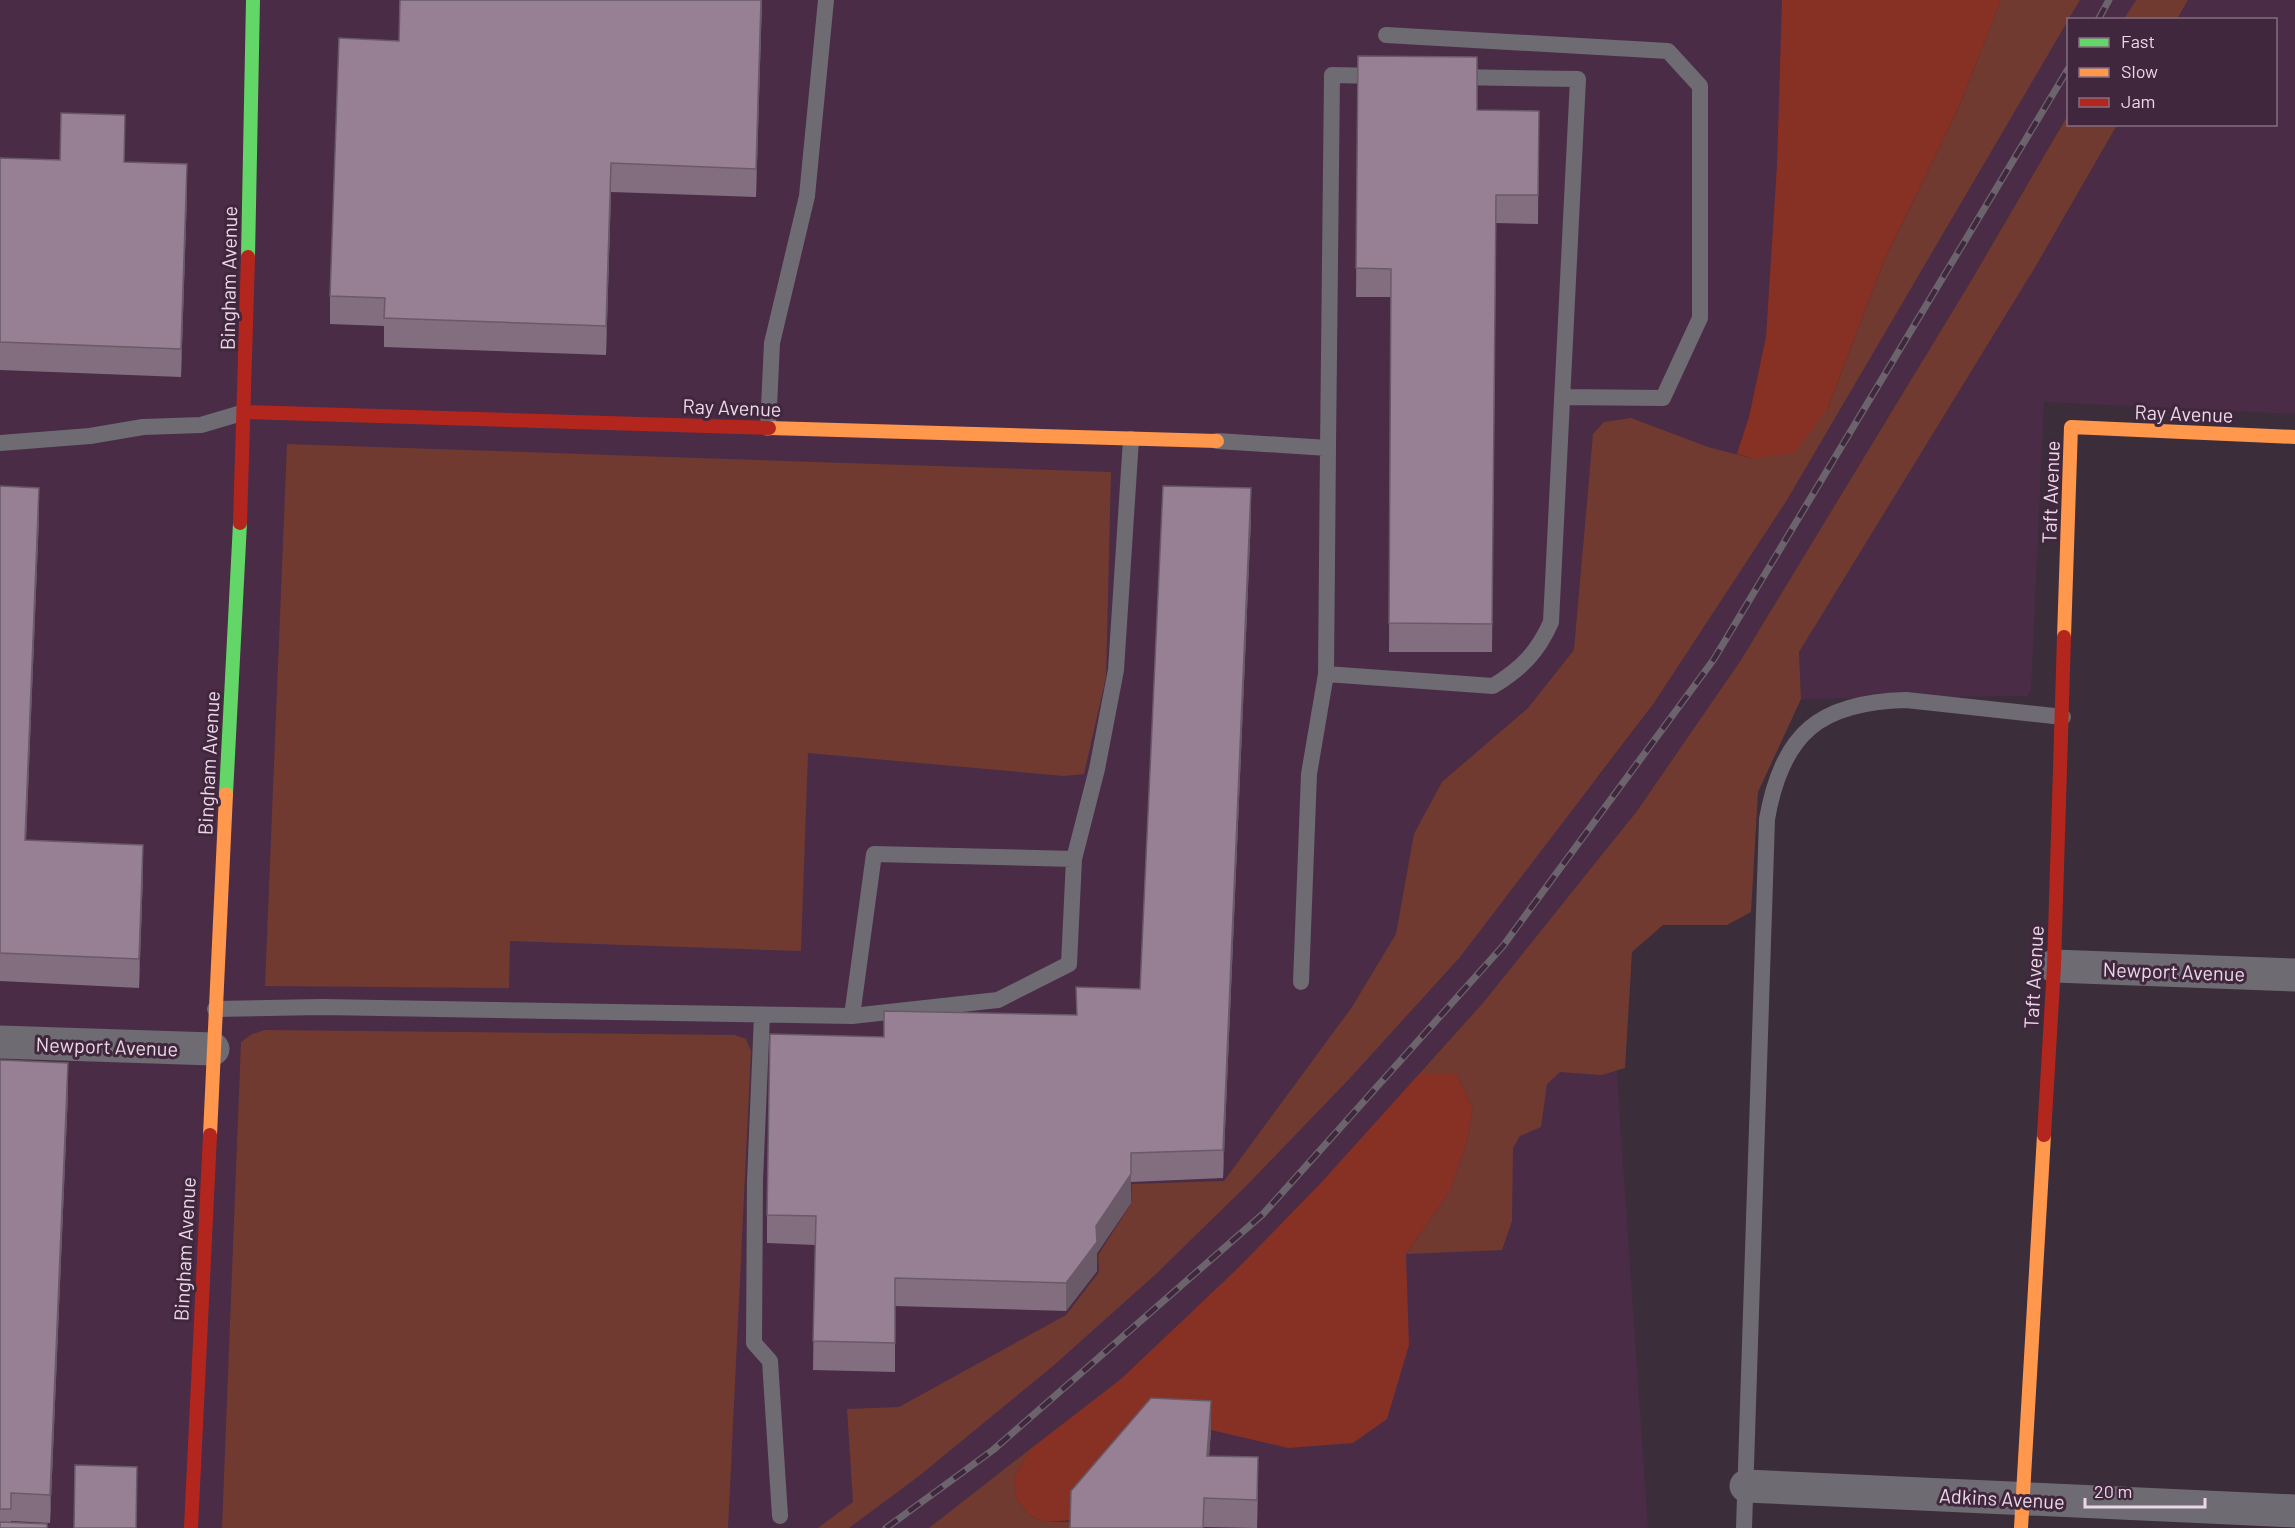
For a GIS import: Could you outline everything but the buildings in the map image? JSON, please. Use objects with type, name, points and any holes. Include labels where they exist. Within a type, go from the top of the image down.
[{"type":"street","name":"Bingham Avenue","points":[[191,1528],[245,412],[253,0]]},
{"type":"street","name":"Ray Avenue","points":[[245,412],[1217,441]]},
{"type":"street","name":"Ray Avenue","points":[[2071,427],[2295,437]]},
{"type":"street","name":"Taft Avenue","points":[[2021,1514],[2054,966],[2071,427]]},
{"type":"street","name":"Newport Avenue","points":[[2054,966],[2295,975]]},
{"type":"street","name":"Newport Avenue","points":[[0,1042],[213,1049]]},
{"type":"street","name":"Adkins Avenue","points":[[1746,1486],[2021,1514],[2295,1511]]},
{"type":"lane","points":[[768,428],[772,343],[807,196],[826,0]]},
{"type":"lane","points":[[1386,35],[1668,51],[1700,86],[1700,318],[1663,398],[1562,397]]},
{"type":"lane","points":[[1301,982],[1309,774],[1326,674],[1332,75],[1402,76]]},
{"type":"lane","points":[[1326,674],[1493,686],[1532,657],[1542,643],[1551,622],[1578,79],[1437,77]]},
{"type":"lane","points":[[0,443],[90,436],[143,427],[201,425],[245,412]]},
{"type":"lane","points":[[215,1008],[322,1007],[852,1016],[998,1000],[1069,964],[1074,859],[1097,769],[1116,670],[1131,439]]},
{"type":"lane","points":[[1217,441],[1328,448]]},
{"type":"lane","points":[[1744,1528],[1767,819],[1773,784],[1782,762],[1796,740],[1819,719],[1853,707],[1881,701],[1906,700],[2063,717]]},
{"type":"lane","points":[[852,1016],[874,854],[1074,859]]},
{"type":"lane","points":[[762,1015],[755,1181],[754,1343],[770,1361],[780,1516]]},
{"type":"shaded area","points":[[0,0],[2014,0],[1592,703],[1597,779],[1654,703],[1787,500],[2067,22],[2067,117],[1971,281],[1741,660],[1637,811],[1602,855],[1648,1528],[0,1528]]},
{"type":"shaded area","points":[[1782,0],[2001,0],[1959,107],[1884,261],[1827,410],[1795,452],[1754,459],[1737,454],[1749,417],[1766,337],[1777,165]]},
{"type":"shaded area","points":[[2001,0],[2080,0],[2069,18],[2067,18],[2067,22],[1787,500],[1654,703],[1460,957],[1351,1077],[1248,1184],[1156,1274],[1053,1366],[919,1476],[849,1528],[818,1528],[853,1502],[847,1409],[899,1407],[1066,1315],[1099,1272],[1098,1255],[1131,1204],[1132,1184],[1224,1181],[1352,1007],[1396,934],[1414,834],[1442,782],[1528,708],[1574,650],[1593,434],[1604,422],[1631,418],[1708,447],[1754,459],[1827,410],[1884,261],[1959,107]]},
{"type":"shaded area","points":[[2080,0],[2136,0],[2125,18],[2070,18]]},
{"type":"shaded area","points":[[2136,0],[2188,0],[2178,18],[2125,18]]},
{"type":"shaded area","points":[[2188,0],[2295,0],[2295,414],[2044,402],[2031,691],[2027,696],[1801,699],[1799,652],[2037,264],[2116,126],[2277,126],[2277,18],[2178,18]]},
{"type":"shaded area","points":[[2067,117],[2067,126],[2116,126],[2037,264],[1799,652],[1801,699],[1758,792],[1751,912],[1727,925],[1663,925],[1632,952],[1625,1068],[1602,1075],[1560,1072],[1547,1084],[1541,1127],[1520,1136],[1513,1148],[1512,1221],[1502,1250],[1406,1254],[1450,1191],[1467,1141],[1473,1109],[1456,1073],[1420,1073],[1483,1003],[1637,811],[1741,660],[1971,281]]},
{"type":"shaded area","points":[[287,444],[1111,472],[1106,677],[1084,774],[1064,776],[808,753],[801,951],[510,941],[509,988],[265,986]]},
{"type":"shaded area","points":[[265,1030],[735,1035],[746,1039],[751,1051],[728,1528],[222,1528],[241,1042],[252,1034]]},
{"type":"shaded area","points":[[1420,1073],[1456,1073],[1473,1109],[1467,1141],[1450,1191],[1406,1254],[1409,1345],[1387,1419],[1353,1443],[1288,1448],[1211,1430],[1151,1427],[1071,1520],[1046,1522],[1030,1516],[1015,1497],[1014,1478],[1029,1450],[1121,1379],[1237,1269],[1319,1185]]},
{"type":"shaded area","points":[[1029,1450],[1014,1478],[1015,1497],[1030,1516],[1046,1522],[1070,1522],[1070,1528],[929,1528]]},
{"type":"railway","points":[[2099,18],[2109,0]]},
{"type":"railway","points":[[886,1528],[993,1450],[1263,1214],[1503,946],[1714,659],[2067,71]]},
{"type":"traffic: fast","points":[[248,257],[253,0]]},
{"type":"traffic: fast","points":[[226,794],[240,523]]},
{"type":"traffic: slow","points":[[2064,637],[2071,427],[2295,437]]},
{"type":"traffic: slow","points":[[769,428],[1217,441]]},
{"type":"traffic: slow","points":[[210,1135],[226,794]]},
{"type":"traffic: slow","points":[[2021,1528],[2044,1135]]},
{"type":"traffic: jam","points":[[240,523],[248,257]]},
{"type":"traffic: jam","points":[[245,412],[769,428]]},
{"type":"traffic: jam","points":[[2044,1135],[2054,966],[2064,637]]},
{"type":"traffic: jam","points":[[191,1528],[210,1135]]}]
